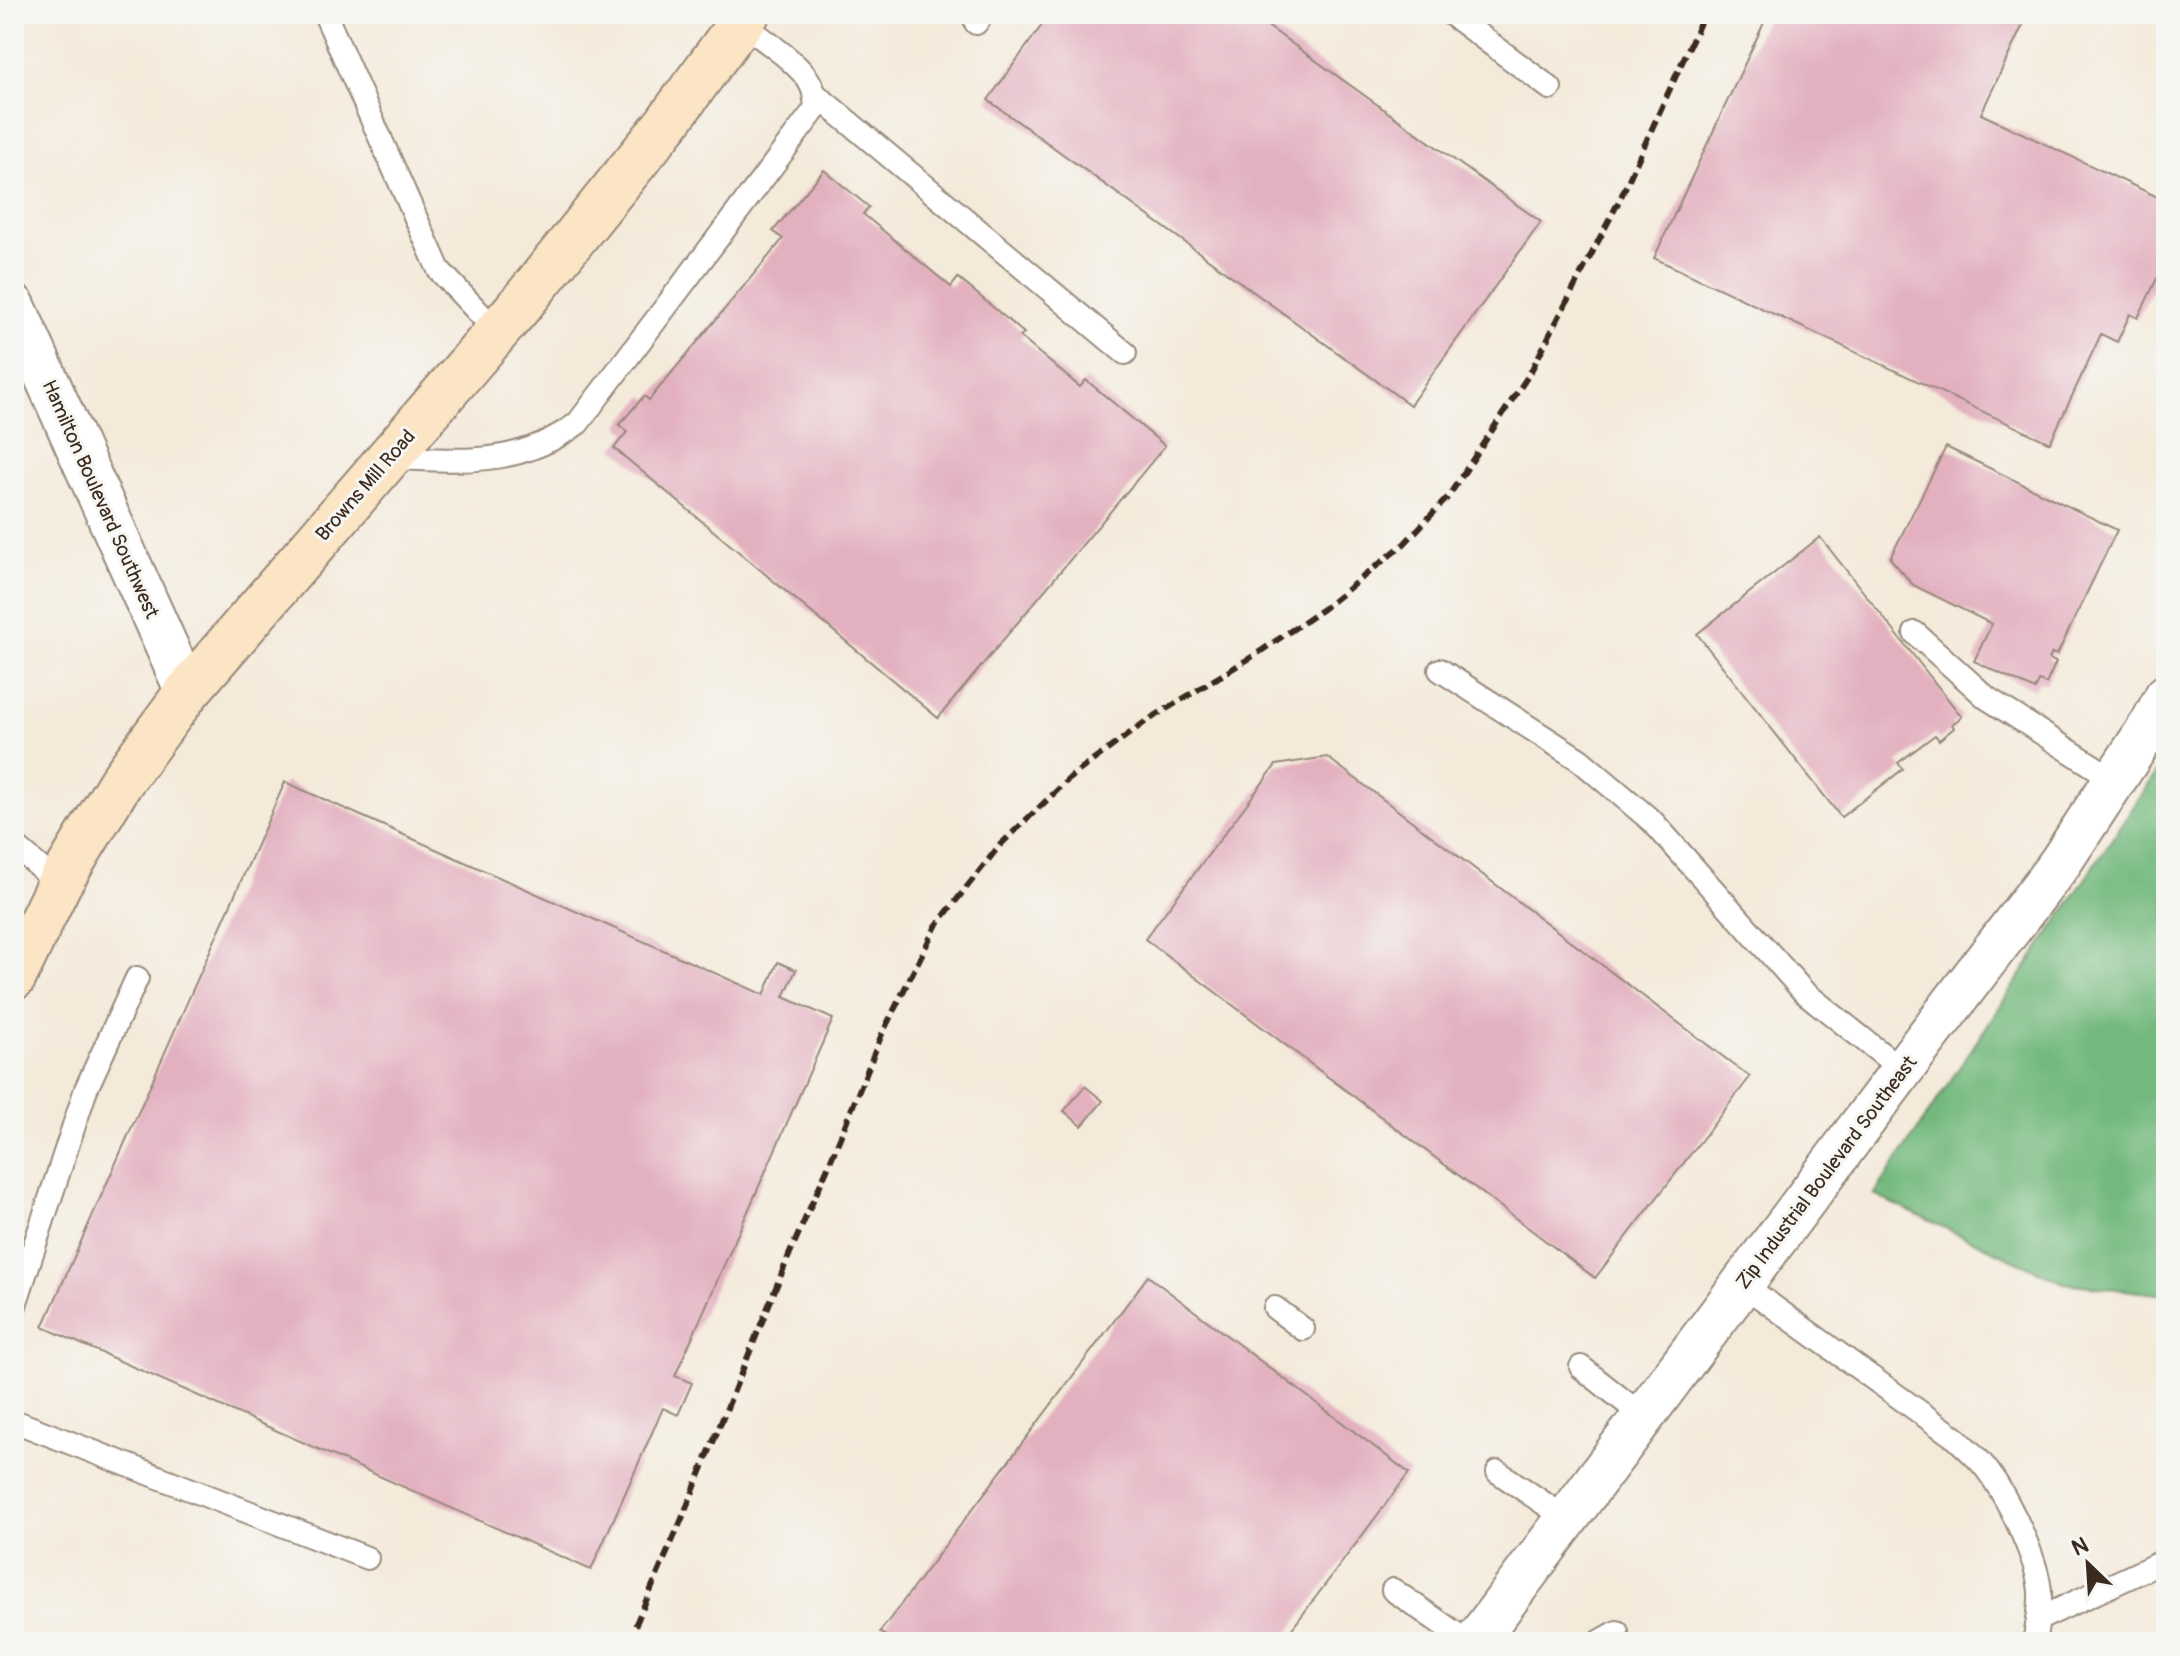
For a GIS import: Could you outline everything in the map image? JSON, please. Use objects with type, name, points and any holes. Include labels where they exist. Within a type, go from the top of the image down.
[{"type":"street","name":"Browns Mill Road","points":[[14,977],[59,884],[120,783],[187,692],[497,332],[667,123],[744,18]]},
{"type":"street","name":"Hamilton Boulevard Southwest","points":[[14,306],[187,692]]},
{"type":"street","name":"Zip Industrial Boulevard Southeast","points":[[1475,1642],[2060,863],[2152,723],[2166,696]]},
{"type":"lane","points":[[325,14],[439,270],[497,332]]},
{"type":"lane","points":[[1451,14],[1550,88]]},
{"type":"lane","points":[[744,18],[802,70],[815,94],[1125,353]]},
{"type":"lane","points":[[388,458],[481,460],[535,447],[558,437],[578,423],[816,108],[815,94]]},
{"type":"lane","points":[[1915,633],[1987,698],[2115,780]]},
{"type":"lane","points":[[1440,670],[1580,760],[1653,822],[1804,992],[1902,1070]]},
{"type":"lane","points":[[14,845],[59,884]]},
{"type":"lane","points":[[14,1308],[86,1089],[137,978]]},
{"type":"lane","points":[[1742,1284],[1957,1439],[1984,1467],[2030,1551],[2040,1590],[2034,1642]]},
{"type":"lane","points":[[1275,1308],[1303,1329]]},
{"type":"lane","points":[[1581,1367],[1644,1417]]},
{"type":"lane","points":[[14,1421],[367,1558]]},
{"type":"lane","points":[[1498,1472],[1567,1519]]},
{"type":"lane","points":[[2039,1619],[2166,1560]]},
{"type":"lane","points":[[1393,1590],[1468,1642]]},
{"type":"green space","points":[[2166,758],[2166,1295],[2064,1283],[1874,1195]]},
{"type":"building","points":[[1050,14],[1251,14],[1541,222],[1410,405],[988,100]]},
{"type":"building","points":[[1768,14],[2028,14],[1981,114],[2166,201],[2166,260],[2138,318],[2130,314],[2117,342],[2101,334],[2050,443],[1654,258]]},
{"type":"building","points":[[824,170],[869,207],[863,214],[951,287],[958,278],[1024,333],[1020,337],[1080,387],[1086,380],[1165,446],[938,718],[614,448],[627,432],[619,425],[644,396],[649,400],[783,239],[773,231]]},
{"type":"building","points":[[1946,447],[2117,530],[2057,655],[2052,653],[2049,659],[2056,662],[2046,684],[2039,681],[2035,690],[1974,661],[1992,624],[1913,585],[1890,558]]},
{"type":"building","points":[[1820,537],[1962,717],[1939,740],[1935,735],[1898,763],[1903,769],[1841,817],[1697,634]]},
{"type":"building","points":[[1327,757],[1750,1077],[1595,1278],[1145,939],[1276,765]]},
{"type":"building","points":[[285,782],[764,995],[778,962],[796,970],[784,997],[833,1019],[675,1376],[692,1383],[678,1415],[663,1408],[591,1570],[43,1327]]},
{"type":"building","points":[[1085,1086],[1103,1101],[1082,1126],[1064,1111]]},
{"type":"building","points":[[1148,1276],[1409,1473],[1282,1642],[893,1642],[880,1632]]},
{"type":"railway","points":[[628,1642],[882,1034],[936,926],[1000,845],[1072,776],[1145,722],[1323,609],[1404,544],[1448,497],[1530,373],[1620,199],[1704,14]]}]
